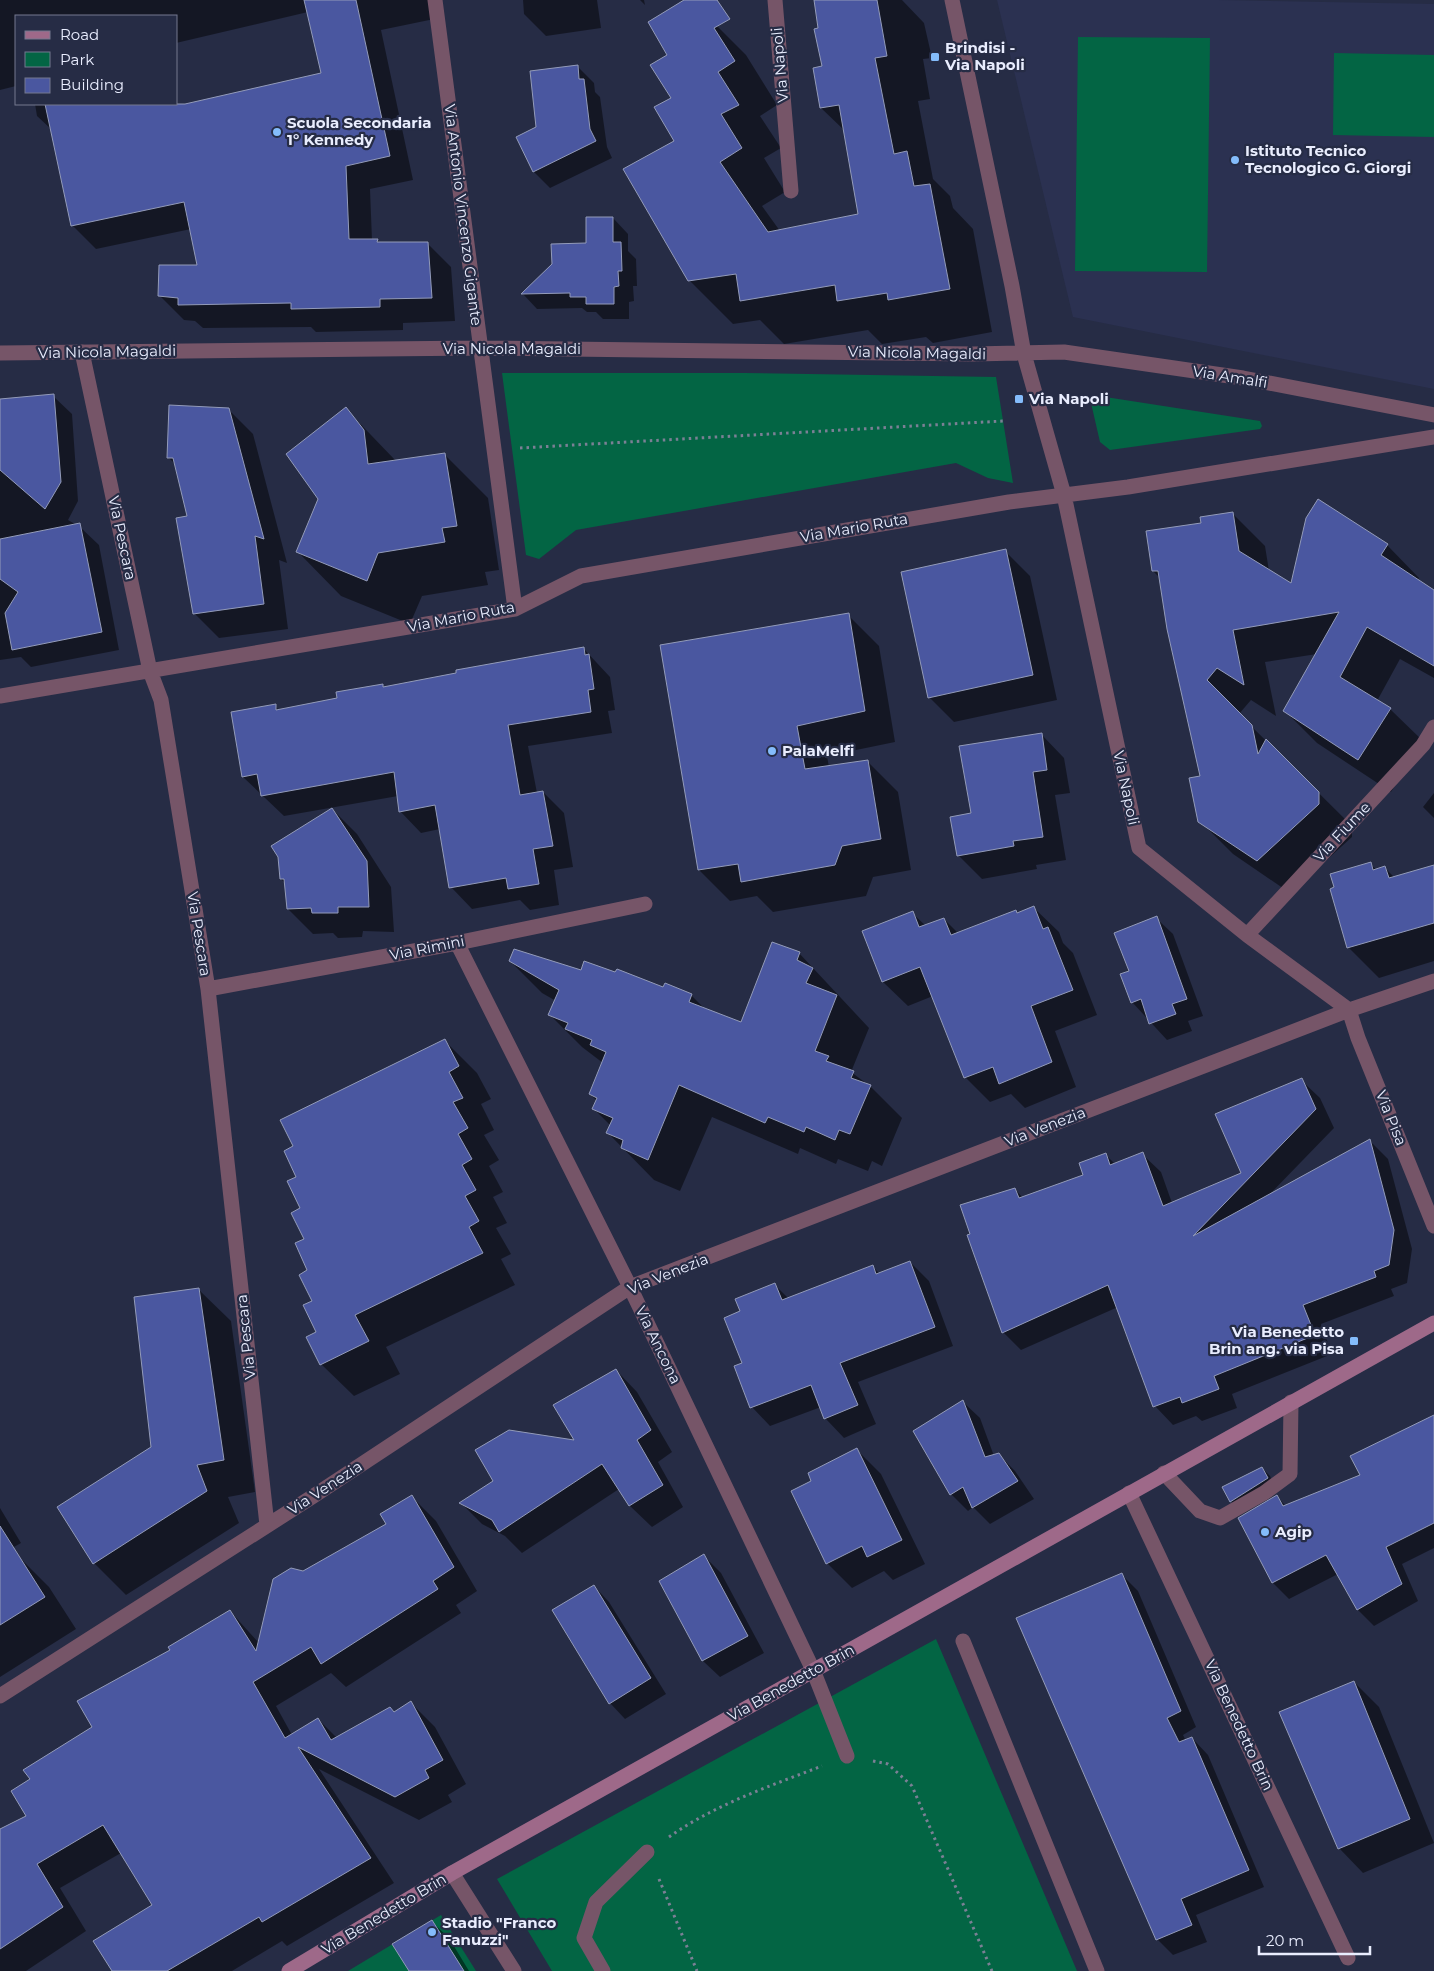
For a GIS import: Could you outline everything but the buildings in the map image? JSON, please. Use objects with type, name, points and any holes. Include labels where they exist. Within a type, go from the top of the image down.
[{"type":"street","name":"Via Antonio Vincenzo Gigante","points":[[435,0],[515,609]]},
{"type":"street","name":"Via Napoli","points":[[775,0],[791,191]]},
{"type":"street","name":"Via Napoli","points":[[952,0],[1012,286],[1024,354],[1064,495],[1139,848],[1247,935],[1349,1010]]},
{"type":"street","name":"Via Nicola Magaldi","points":[[0,353],[480,348],[1024,354]]},
{"type":"street","name":"Via Pescara","points":[[82,352],[150,671],[161,700],[208,989],[267,1525]]},
{"type":"street","name":"Via Amalfi","points":[[1024,354],[1064,352],[1243,378],[1434,415]]},
{"type":"street","points":[[1064,495],[1128,487],[1434,437]]},
{"type":"street","name":"Via Mario Ruta","points":[[0,696],[515,609],[581,576],[1009,502],[1064,495]]},
{"type":"street","name":"Via Fiume","points":[[1247,935],[1423,744],[1434,727]]},
{"type":"street","name":"Via Rimini","points":[[208,989],[458,943],[646,904]]},
{"type":"street","name":"Via Ancona","points":[[458,943],[630,1287],[813,1670],[847,1756]]},
{"type":"street","name":"Via Venezia","points":[[0,1696],[267,1525],[630,1287],[1349,1010],[1434,980]]},
{"type":"street","name":"Via Pisa","points":[[1349,1010],[1358,1038],[1434,1226]]},
{"type":"street","name":"Via Benedetto Brin","points":[[289,1971],[452,1873],[1434,1323]]},
{"type":"street","points":[[1164,1473],[1200,1512],[1220,1518],[1264,1493],[1290,1474],[1291,1402]]},
{"type":"street","name":"Via Benedetto Brin","points":[[1129,1493],[1348,1958]]},
{"type":"street","points":[[963,1641],[1097,1971]]},
{"type":"street","points":[[599,1969],[584,1938],[596,1902],[647,1852]]},
{"type":"street","name":"Via Benedetto Brin","points":[[452,1873],[514,1971]]},
{"type":"path","points":[[493,449],[1003,420]]},
{"type":"path","points":[[697,1971],[647,1852],[686,1825],[764,1788],[847,1756],[888,1764],[912,1786],[992,1971]]},
{"type":"shaded area","name":"Istituto Tecnico Tecnologico G. Giorgi","points":[[997,0],[1219,0],[1434,4],[1434,389],[1073,317]]},
{"type":"green space","points":[[1078,37],[1210,38],[1207,272],[1075,271]]},
{"type":"green space","points":[[1334,53],[1434,55],[1434,137],[1333,135]]},
{"type":"green space","points":[[502,373],[744,373],[996,377],[1013,483],[988,478],[956,463],[576,530],[539,559],[526,555]]},
{"type":"green space","points":[[1099,396],[1260,421],[1262,426],[1260,429],[1110,450],[1100,442],[1091,403],[1093,398]]},
{"type":"green space","points":[[936,1639],[1077,1971],[552,1971],[497,1879]]},
{"type":"green space","name":"Stadio \"Franco Fanuzzi\"","points":[[441,1915],[476,1971],[348,1971]]},
{"type":"place","name":"Brindisi - Via Napoli","points":[[935,57]]},
{"type":"place","name":"Scuola Secondaria 1° Kennedy","points":[[277,132]]},
{"type":"place","name":"Istituto Tecnico Tecnologico G. Giorgi","points":[[1235,160]]},
{"type":"place","name":"Via Napoli","points":[[1019,399]]},
{"type":"place","name":"PalaMelfi","points":[[772,751]]},
{"type":"place","name":"Via Benedetto Brin ang. via Pisa","points":[[1354,1341]]},
{"type":"place","name":"Agip","points":[[1265,1532]]},
{"type":"place","name":"Stadio \"Franco Fanuzzi\"","points":[[432,1932]]}]
